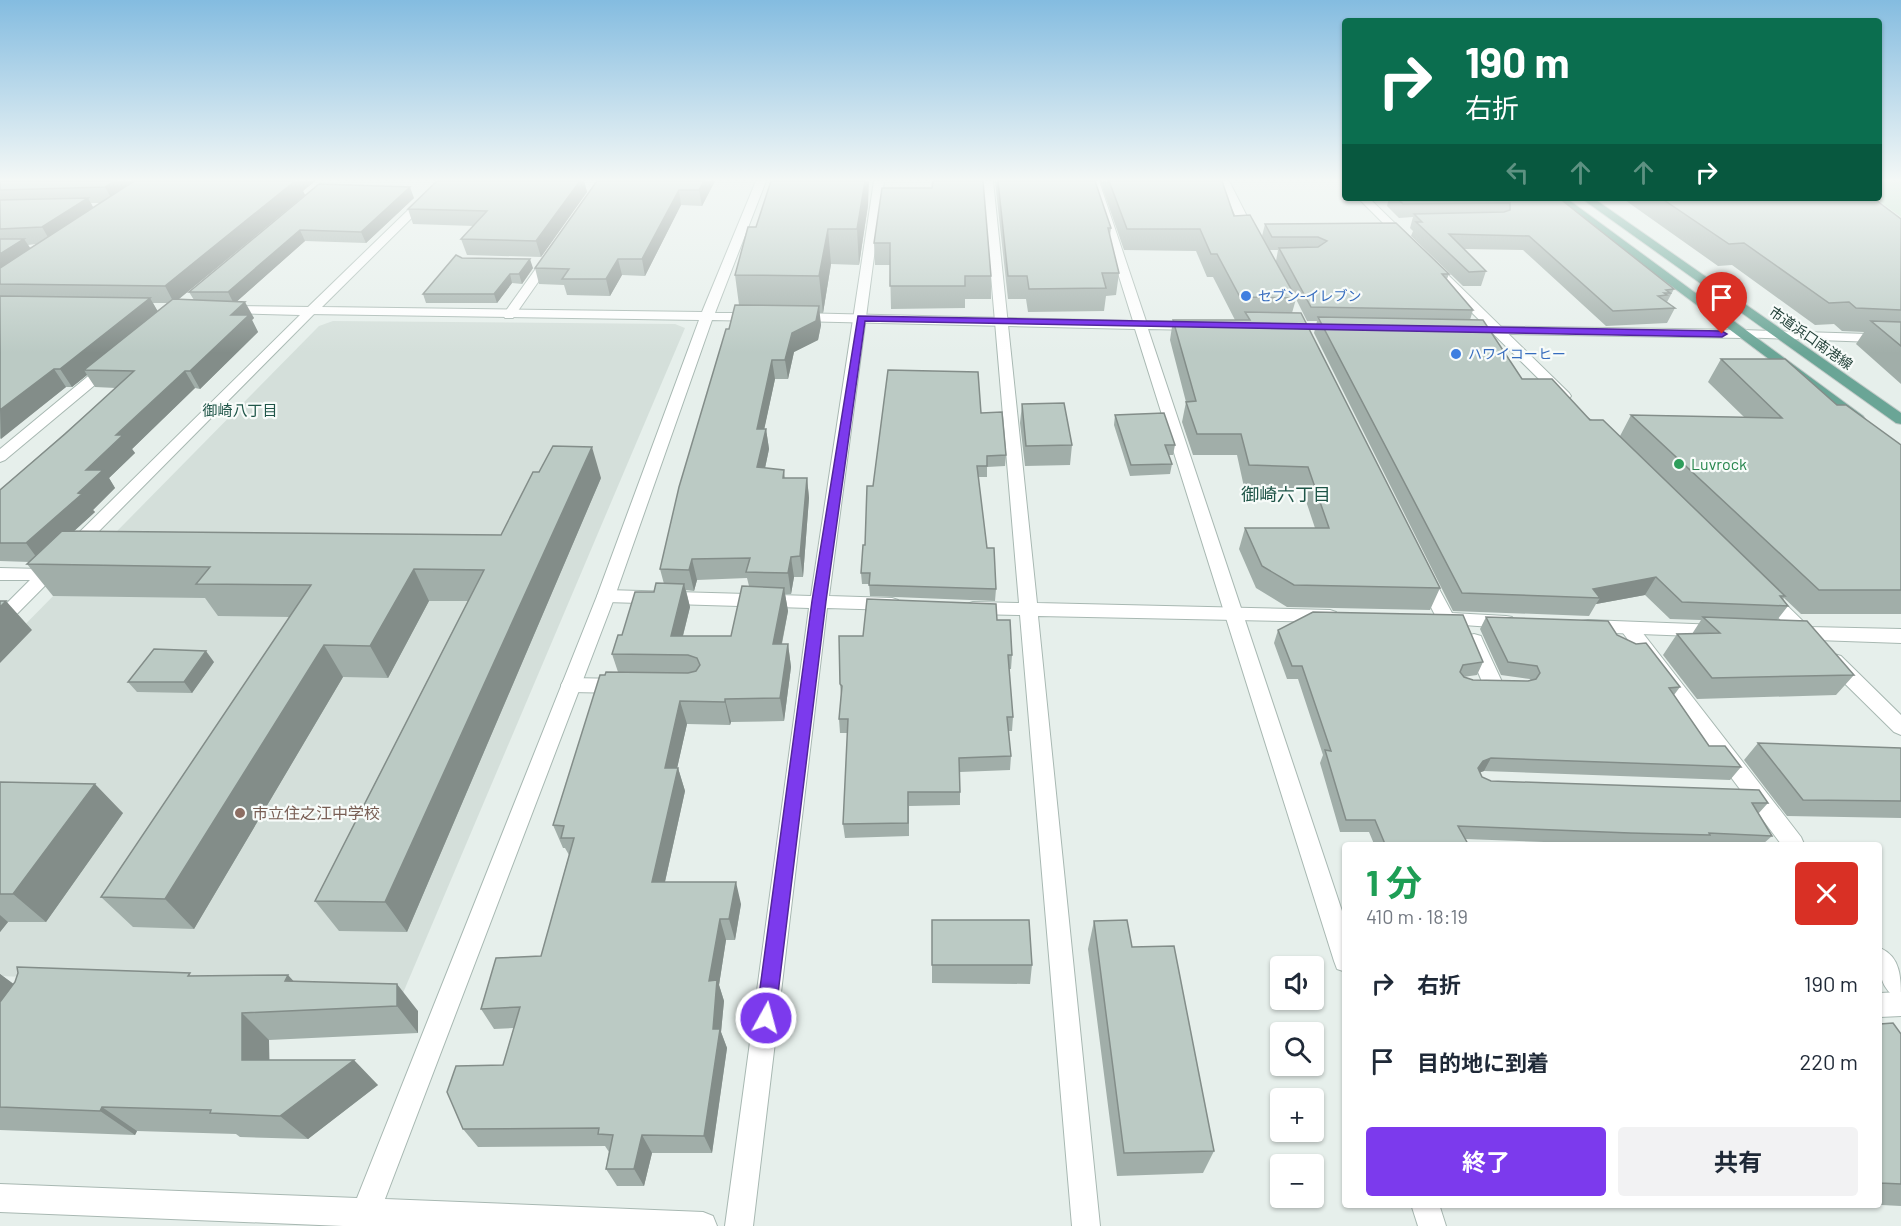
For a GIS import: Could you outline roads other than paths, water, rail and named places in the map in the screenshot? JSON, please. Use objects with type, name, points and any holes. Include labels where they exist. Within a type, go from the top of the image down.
[{"type":"main road","points":[[1613,238],[1865,424]]},
{"type":"main road","name":"市道浜口南港線","points":[[1643,238],[1901,420]]},
{"type":"street","points":[[0,621],[386,238]]},
{"type":"street","points":[[362,1219],[572,685],[707,316],[738,238]]},
{"type":"street","points":[[740,1226],[819,601],[872,238]]},
{"type":"street","points":[[993,238],[1086,1226]]},
{"type":"street","points":[[1112,238],[1342,949]]},
{"type":"street","points":[[1253,238],[1258,247]]},
{"type":"street","points":[[1404,238],[1414,248]]},
{"type":"street","points":[[509,315],[540,263],[559,244]]},
{"type":"street","points":[[1430,264],[1574,406]]},
{"type":"street","points":[[211,310],[861,318],[1209,326]]},
{"type":"street","points":[[1451,330],[1742,334],[1901,339]]},
{"type":"street","points":[[0,457],[116,361]]},
{"type":"street","points":[[1420,567],[1493,684]]},
{"type":"street","points":[[0,574],[46,575]]},
{"type":"street","points":[[1754,583],[1901,727]]},
{"type":"street","points":[[606,596],[911,605]]},
{"type":"street","points":[[958,607],[1351,617]]},
{"type":"street","points":[[1422,619],[1523,623]]},
{"type":"street","points":[[1570,626],[1734,631]]},
{"type":"street","points":[[1629,628],[1791,842]]},
{"type":"street","points":[[1781,633],[1901,636]]},
{"type":"street","points":[[572,685],[638,686]]},
{"type":"street","points":[[1729,791],[1753,792]]},
{"type":"street","points":[[1882,963],[1901,988]]},
{"type":"street","points":[[1882,1005],[1901,1004]]},
{"type":"street","points":[[0,1198],[362,1219],[703,1226]]},
{"type":"street","points":[[1426,1208],[1432,1226]]},
{"type":"place","name":"セブン-イレブン","points":[[1246,296]]},
{"type":"place","name":"ハワイコーヒー","points":[[1456,354]]},
{"type":"place","name":"Luvrock","points":[[1679,464]]},
{"type":"place","name":"市立住之江中学校","points":[[240,813]]},
{"type":"district","name":"御崎八丁目","points":[[240,411]]},
{"type":"district","name":"御崎六丁目","points":[[1286,495]]}]
